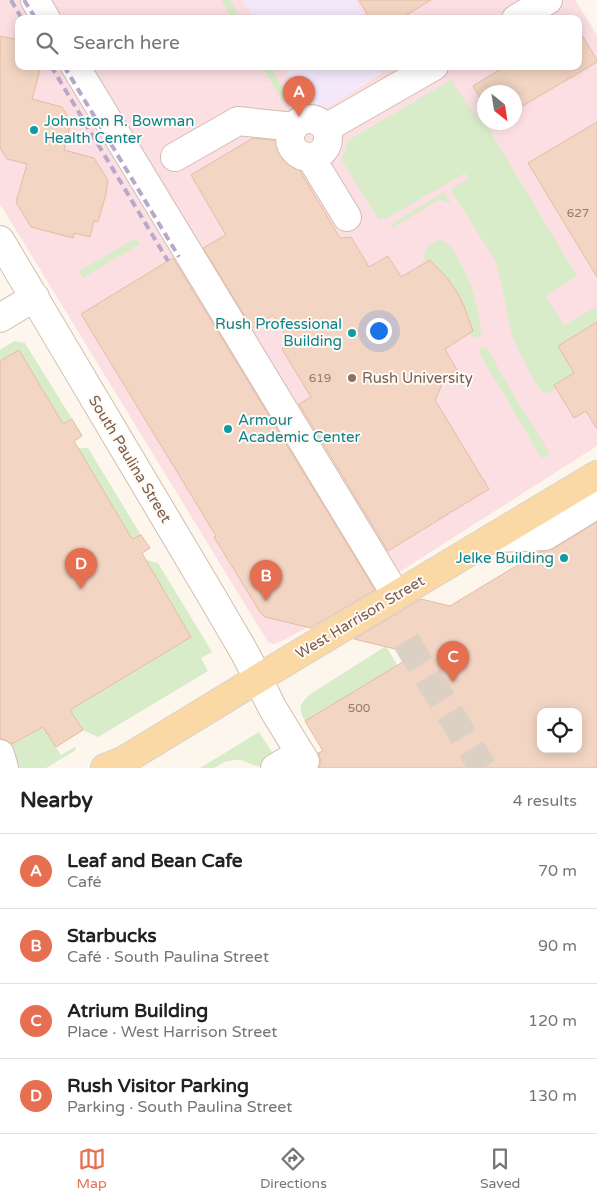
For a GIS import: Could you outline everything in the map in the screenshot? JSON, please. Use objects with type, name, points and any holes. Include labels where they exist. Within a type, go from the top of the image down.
[{"type":"main road","name":"West Harrison Street","points":[[115,766],[597,475]]},
{"type":"street","points":[[35,0],[44,15]]},
{"type":"street","points":[[523,15],[548,0]]},
{"type":"street","points":[[77,70],[396,596]]},
{"type":"street","points":[[326,128],[427,70]]},
{"type":"street","points":[[310,119],[316,120],[326,128],[329,140],[322,153],[312,158],[300,155],[294,151],[290,139],[291,133],[298,122],[310,119]]},
{"type":"street","points":[[175,157],[238,121],[294,127]]},
{"type":"street","points":[[312,158],[347,217]]},
{"type":"street","name":"South Paulina Street","points":[[0,240],[211,595],[246,655],[273,710],[302,757],[275,768]]},
{"type":"street","points":[[0,318],[35,297]]},
{"type":"street","points":[[492,538],[545,536],[597,504]]},
{"type":"street","points":[[0,754],[4,768]]},
{"type":"shaded area","name":"Rush University","points":[[0,0],[243,0],[252,15],[15,15],[15,70],[286,70],[307,104],[327,107],[382,73],[380,70],[582,70],[582,15],[364,15],[355,0],[575,0],[597,35],[597,446],[325,618],[273,644],[268,642],[0,204]]},
{"type":"shaded area","points":[[243,0],[501,0],[477,15],[252,15]]},
{"type":"shaded area","points":[[286,70],[386,70],[327,107],[307,104]]},
{"type":"green space","points":[[221,0],[230,0],[239,15],[230,15]]},
{"type":"green space","points":[[264,70],[272,70],[288,98],[283,101]]},
{"type":"green space","points":[[451,80],[477,116],[477,130],[490,130],[577,276],[546,296],[564,325],[596,307],[597,309],[597,322],[558,346],[574,373],[554,385],[556,389],[548,393],[544,393],[536,384],[511,332],[495,260],[450,189],[468,179],[465,173],[386,219],[384,217],[379,220],[341,159],[346,150],[347,141]]},
{"type":"green space","points":[[444,192],[451,203],[441,200],[435,202],[390,230],[393,223]]},
{"type":"green space","points":[[136,238],[140,244],[83,278],[79,271]]},
{"type":"green space","points":[[441,240],[454,251],[471,286],[482,332],[478,337],[468,334],[424,258],[429,246]]},
{"type":"green space","points":[[14,341],[25,343],[72,419],[63,424],[19,350],[0,361],[0,350]]},
{"type":"green space","points":[[485,347],[488,349],[549,452],[549,455],[546,457],[542,458],[539,454],[481,356],[479,351]]},
{"type":"green space","points":[[78,448],[88,448],[141,535],[132,539]]},
{"type":"green space","points":[[146,560],[158,563],[212,652],[201,658],[208,671],[98,737],[83,730],[78,723],[69,728],[62,715],[191,637]]},
{"type":"green space","points":[[386,646],[397,665],[305,721],[301,713],[301,707],[309,695]]},
{"type":"green space","points":[[43,727],[61,755],[75,747],[76,750],[46,768],[18,768],[6,748]]},
{"type":"green space","points":[[259,732],[275,757],[266,765],[256,766],[241,760],[234,760],[224,762],[214,768],[200,768]]},
{"type":"building","points":[[359,0],[431,0],[407,15],[368,15]]},
{"type":"building","name":"Johnston R. Bowman Health Center","points":[[0,36],[15,39],[15,70],[40,70],[32,99],[62,107],[71,122],[64,150],[94,158],[108,180],[98,222],[94,221],[90,237],[74,233],[73,238],[31,227],[16,202],[27,164],[7,159],[0,148]]},
{"type":"building","points":[[582,36],[597,60],[597,62],[522,106],[522,85],[477,85],[477,93],[473,86],[499,70],[582,70]]},
{"type":"building","points":[[597,122],[597,277],[528,163]]},
{"type":"building","name":"Rush Professional Building","points":[[253,138],[282,141],[340,238],[351,237],[369,267],[388,256],[401,277],[430,260],[448,279],[457,292],[473,331],[445,349],[457,370],[441,380],[441,387],[435,400],[489,489],[388,551],[299,404],[311,397],[282,349],[291,344],[273,315],[252,328],[203,248],[226,235],[191,175]]},
{"type":"building","name":"Armour Academic Center","points":[[173,258],[375,590],[311,628],[265,617],[260,612],[81,314]]},
{"type":"building","points":[[597,322],[597,429],[586,411],[574,418],[554,385],[574,373],[558,346]]},
{"type":"building","points":[[19,350],[63,424],[72,419],[82,436],[74,441],[132,539],[141,535],[150,548],[142,553],[191,637],[70,710],[83,730],[56,747],[43,727],[12,744],[4,739],[0,739],[0,361]]},
{"type":"building","points":[[597,522],[597,768],[319,768],[321,760],[318,753],[323,751],[305,721],[416,654],[354,639],[421,599],[450,606],[539,552],[553,549]]},
{"type":"tunnel","points":[[406,641],[483,768]]},
{"type":"railway","points":[[11,0],[20,15]]},
{"type":"railway","points":[[24,0],[33,15]]},
{"type":"railway","points":[[53,70],[168,261]]},
{"type":"railway","points":[[66,70],[179,257]]},
{"type":"place","name":"Leaf and Bean Cafe","points":[[299,117]]},
{"type":"place","name":"Johnston R. Bowman Health Center","points":[[34,130]]},
{"type":"place","name":"Rush Professional Building","points":[[352,333]]},
{"type":"place","name":"Rush University","points":[[352,378]]},
{"type":"place","name":"Armour Academic Center","points":[[228,429]]},
{"type":"place","name":"Jelke Building","points":[[564,558]]},
{"type":"place","name":"Rush Visitor Parking","points":[[81,589]]},
{"type":"place","name":"Starbucks","points":[[266,601]]},
{"type":"place","name":"Atrium Building","points":[[453,682]]}]
